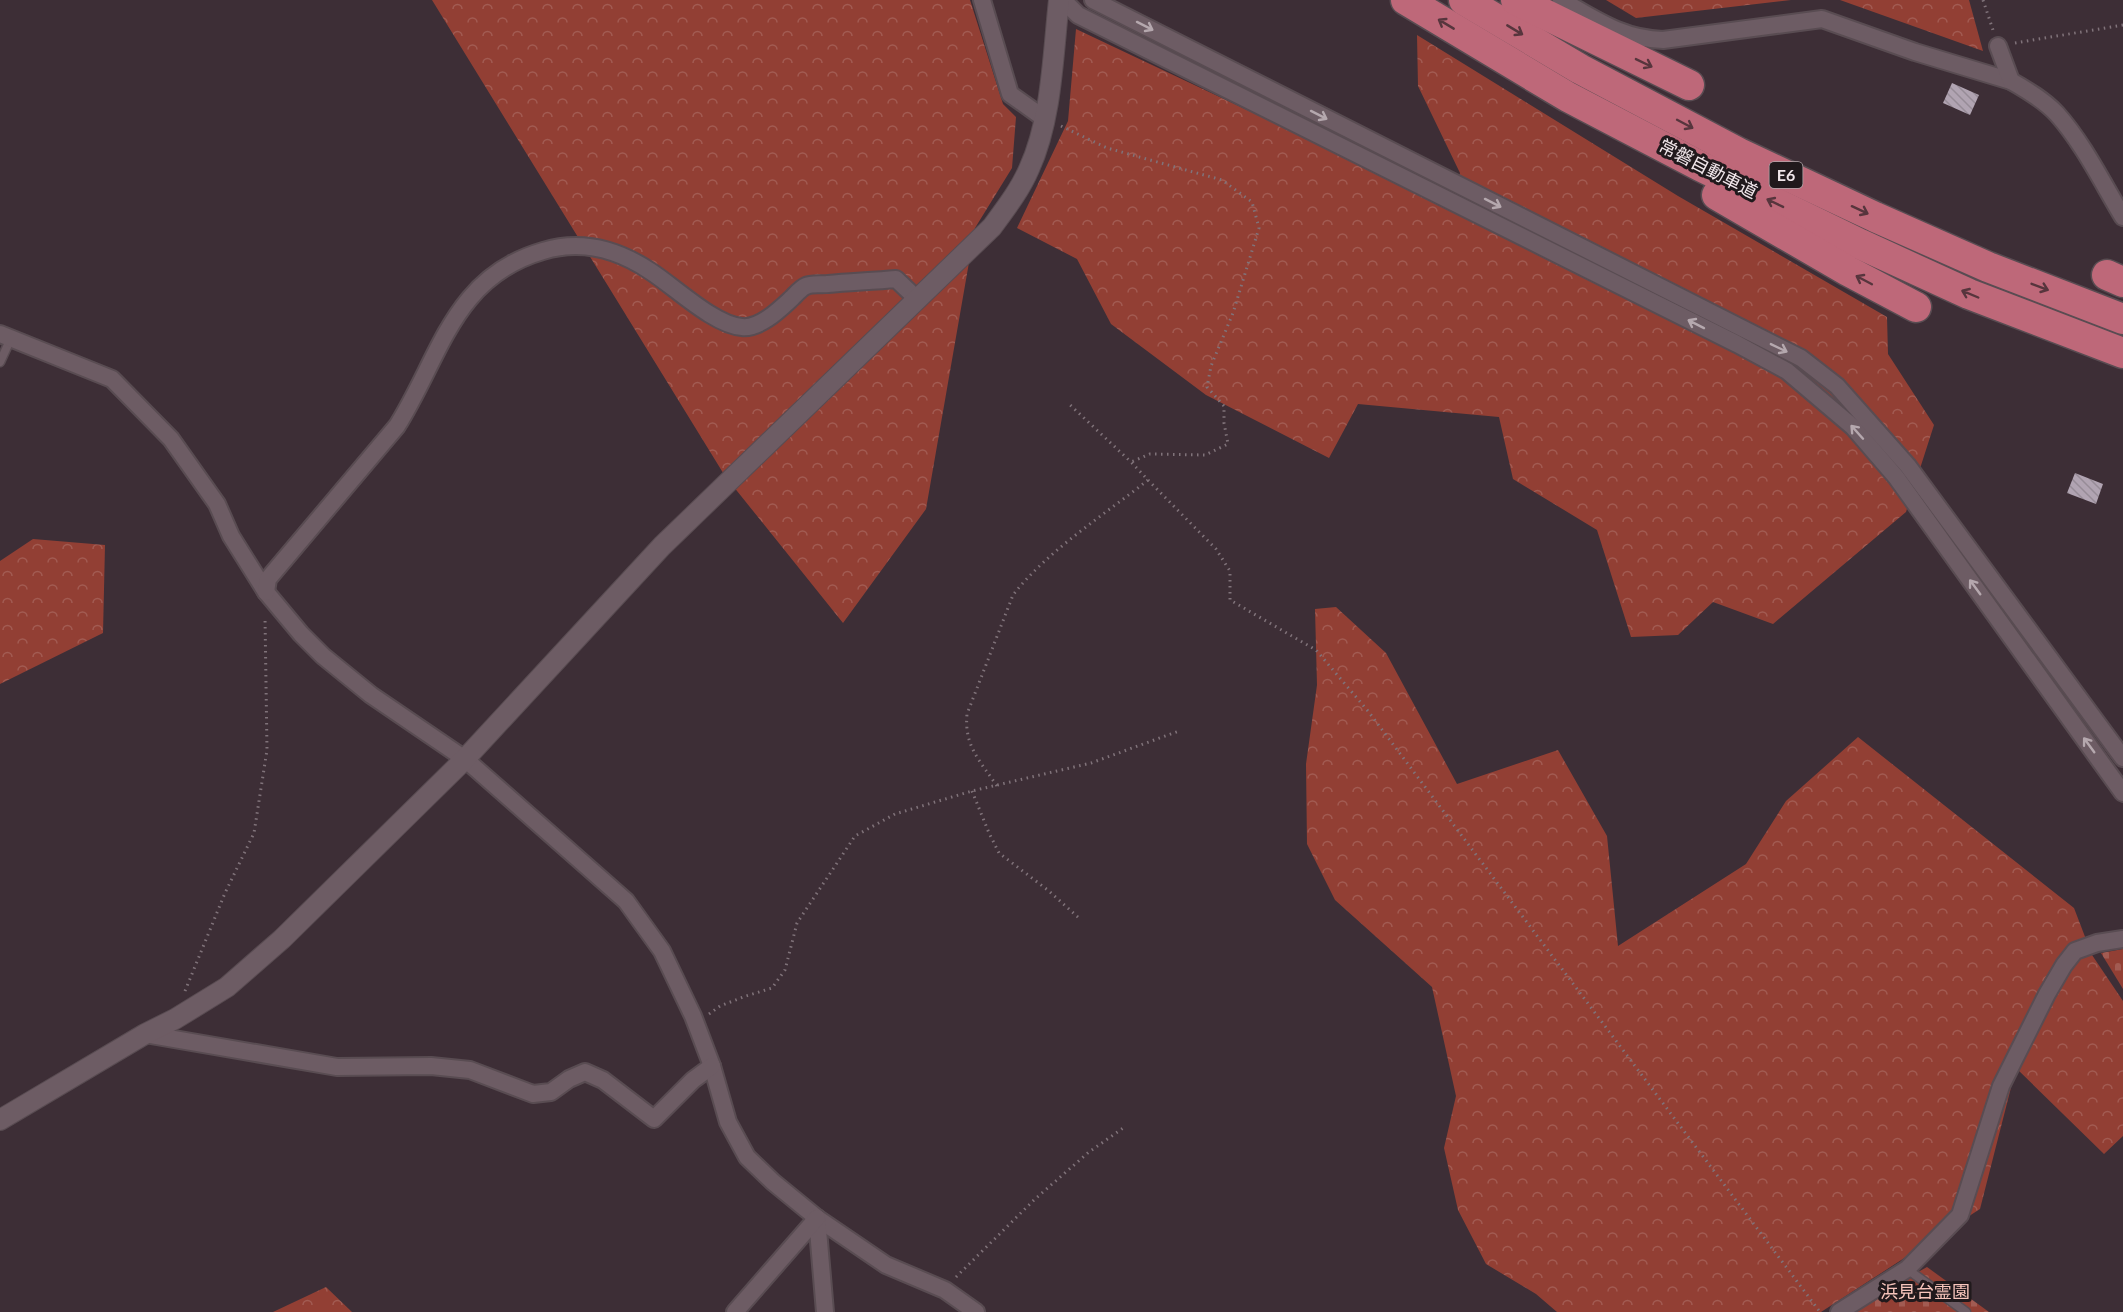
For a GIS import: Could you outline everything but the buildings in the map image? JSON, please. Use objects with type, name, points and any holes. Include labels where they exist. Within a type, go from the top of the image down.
[{"type":"highway","name":"常磐自動車道","points":[[1407,0],[1568,97],[1700,166],[1969,294],[2123,353]]},
{"type":"highway","name":"常磐自動車道","points":[[1464,0],[1580,69],[1739,153],[1988,267],[2123,319]]},
{"type":"highway","points":[[1516,0],[1689,85]]},
{"type":"highway","points":[[1568,97],[1694,181],[1848,271],[1916,307]]},
{"type":"street","points":[[982,0],[1010,94],[1045,119]]},
{"type":"street","points":[[0,1120],[226,987],[282,939],[465,759],[662,546],[992,227],[1012,201],[1030,167],[1045,119],[1061,0]]},
{"type":"street","points":[[1061,0],[1078,15],[1787,371],[1853,427],[1896,477],[2123,792]]},
{"type":"street","points":[[1093,0],[1801,358],[1836,386],[1908,466],[2123,758]]},
{"type":"street","points":[[1561,0],[1614,30],[1642,39],[1663,40],[1822,19],[1915,52],[2011,81],[2030,91],[2056,113],[2074,137],[2123,217]]},
{"type":"street","points":[[1998,46],[2011,81]]},
{"type":"street","points":[[266,592],[268,579],[397,426],[414,399],[446,332],[469,298],[487,279],[505,266],[558,246],[597,247],[625,256],[651,271],[708,313],[733,326],[746,328],[778,310],[806,286],[896,279],[916,298]]},
{"type":"street","points":[[6,336],[112,379],[171,439],[217,504],[231,536],[266,592],[301,634],[323,656],[371,695],[465,759],[626,901],[662,951],[696,1023],[712,1066],[728,1122],[747,1156],[773,1182],[817,1218],[886,1264],[945,1290],[976,1312]]},
{"type":"street","points":[[1839,1312],[1907,1269],[1960,1215],[2001,1086],[2064,965],[2074,951],[2097,943],[2123,939]]},
{"type":"street","points":[[145,1034],[337,1067],[430,1066],[470,1070],[533,1094],[551,1092],[569,1079],[585,1072],[603,1080],[654,1119],[693,1080],[712,1066]]},
{"type":"street","points":[[735,1312],[817,1218]]},
{"type":"street","points":[[817,1218],[825,1312]]},
{"type":"lane","points":[[0,362],[6,336]]},
{"type":"lane","points":[[1907,1269],[1966,1312]]},
{"type":"path","points":[[1983,0],[1998,46],[2123,25]]},
{"type":"path","points":[[1045,119],[1107,148],[1222,180],[1252,202],[1259,228],[1233,313],[1211,366],[1207,387],[1224,406],[1228,444],[1205,455],[1150,454],[1131,462]]},
{"type":"path","points":[[1068,403],[1131,462],[1216,549],[1230,571],[1230,600],[1316,650],[1368,711],[1820,1312]]},
{"type":"path","points":[[997,786],[969,745],[965,730],[967,714],[1013,595],[1025,579],[1045,560],[1148,480]]},
{"type":"path","points":[[175,1019],[225,893],[254,833],[267,750],[266,592]]},
{"type":"path","points":[[696,1023],[720,1006],[772,988],[785,970],[797,923],[855,836],[895,814],[972,791],[1091,763],[1179,731]]},
{"type":"path","points":[[972,791],[999,853],[1049,891],[1080,919]]},
{"type":"path","points":[[945,1290],[1035,1199],[1089,1152],[1126,1126]]},
{"type":"green space","points":[[432,0],[970,0],[1003,104],[1016,117],[1012,168],[975,228],[926,509],[843,623],[725,476]]},
{"type":"green space","points":[[1606,0],[1791,0],[1636,18]]},
{"type":"green space","points":[[1840,0],[1969,0],[1983,51]]},
{"type":"green space","points":[[1076,29],[1450,206],[1460,173],[1418,86],[1417,35],[1678,196],[1887,317],[1888,354],[1934,425],[1906,512],[1773,624],[1713,602],[1678,635],[1631,637],[1597,530],[1513,479],[1499,417],[1358,404],[1329,458],[1206,395],[1111,324],[1077,259],[1017,228],[1068,121]]},
{"type":"green space","points":[[33,539],[105,545],[103,633],[0,684],[0,561]]},
{"type":"green space","points":[[1336,607],[1386,653],[1457,784],[1558,750],[1607,836],[1618,946],[1746,864],[1786,801],[1858,737],[2074,908],[2092,955],[2123,1001],[2123,1136],[2104,1154],[2016,1068],[1980,1209],[1821,1312],[1557,1312],[1536,1294],[1486,1264],[1458,1210],[1444,1148],[1456,1096],[1432,987],[1335,900],[1307,844],[1306,764],[1317,685],[1315,609]]},
{"type":"green space","points":[[2123,949],[2123,989],[2101,953]]},
{"type":"green space","name":"浜見台霊園","points":[[1927,1267],[1989,1312],[1847,1312]]},
{"type":"green space","points":[[326,1287],[352,1312],[273,1312]]}]
